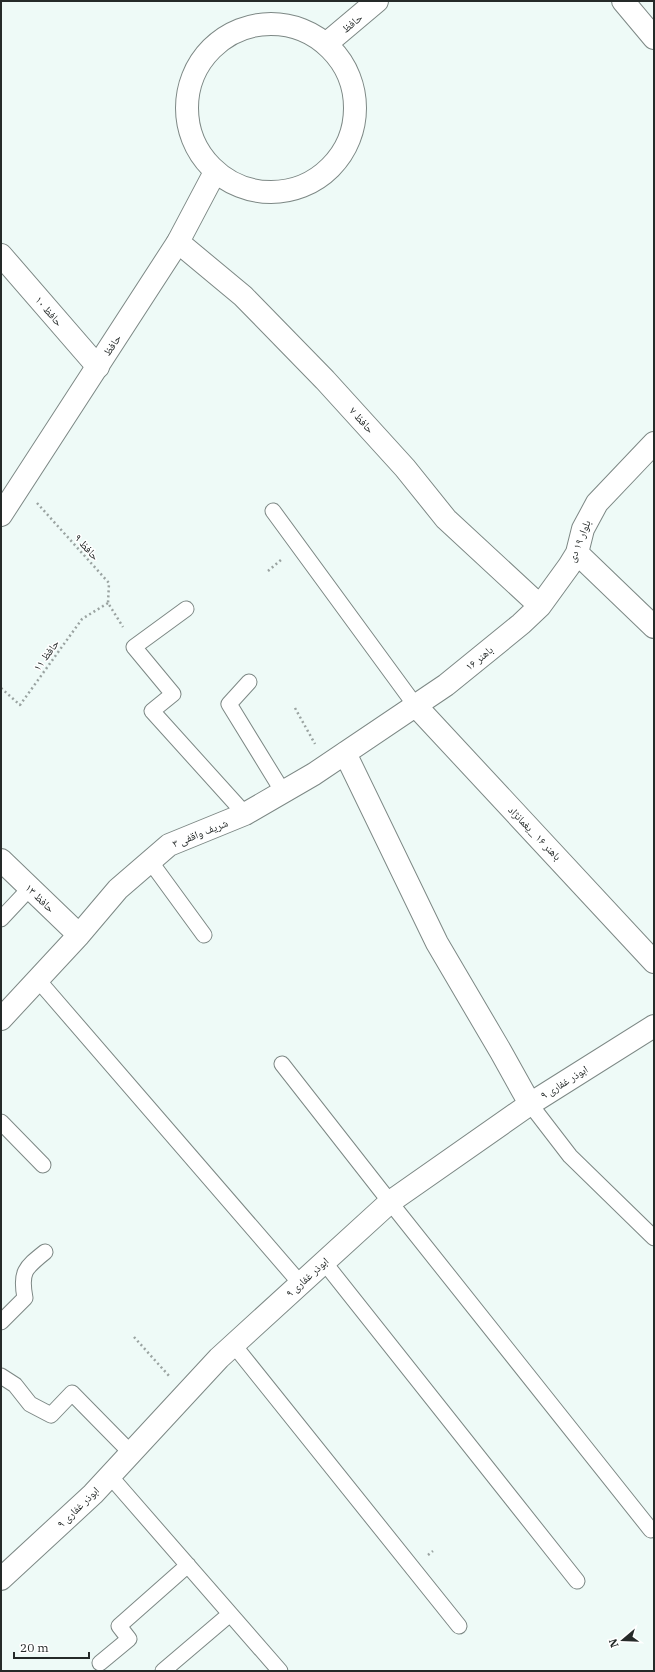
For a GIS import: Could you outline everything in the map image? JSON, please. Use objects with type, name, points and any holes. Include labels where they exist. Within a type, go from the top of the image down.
[{"type":"street","name":"حافظ","points":[[326,44],[377,1]]},
{"type":"street","points":[[623,1],[654,38]]},
{"type":"street","points":[[278,24],[304,30],[326,44],[343,65],[353,89],[355,116],[348,142],[334,164],[314,181],[289,191],[263,192],[238,186],[215,172],[198,151],[188,127],[186,100],[193,74],[207,52],[227,35],[252,26],[278,24]]},
{"type":"street","name":"حافظ","points":[[3,508],[20,485],[98,367],[178,242],[215,172]]},
{"type":"street","name":"حافظ ۷","points":[[178,242],[243,296],[336,391],[405,468],[446,519],[540,606]]},
{"type":"street","name":"حافظ ۱۰","points":[[1,255],[98,367]]},
{"type":"street","name":"بلوار ۱۹ دی","points":[[540,606],[577,553],[583,529],[597,503],[654,443]]},
{"type":"street","points":[[577,553],[654,627]]},
{"type":"street","name":"باهنر ۱۶","points":[[415,705],[458,676],[521,624],[540,606]]},
{"type":"street","name":"شریف واقفی ۳","points":[[1,1019],[79,935],[118,889],[169,845],[245,814],[336,759],[415,705]]},
{"type":"street","name":"باهنر ۱۶ _یغمانژاد","points":[[415,705],[654,962]]},
{"type":"street","points":[[336,759],[437,943],[530,1104]]},
{"type":"street","name":"حافظ ۱۳","points":[[1,860],[79,935]]},
{"type":"street","name":"ابوذر غفاری ۹","points":[[1,1579],[93,1494],[233,1344],[390,1202],[530,1104],[654,1026]]},
{"type":"lane","points":[[273,511],[415,705]]},
{"type":"lane","points":[[186,609],[134,647],[173,694],[152,711],[245,814]]},
{"type":"lane","points":[[249,682],[229,704],[283,792]]},
{"type":"lane","points":[[150,861],[204,935]]},
{"type":"lane","points":[[1,919],[30,888]]},
{"type":"lane","points":[[38,980],[300,1283]]},
{"type":"lane","points":[[282,1064],[651,1530]]},
{"type":"lane","points":[[530,1104],[570,1156],[654,1238]]},
{"type":"lane","points":[[1,1122],[43,1165]]},
{"type":"lane","points":[[1,1322],[26,1298],[23,1283],[28,1267],[45,1252]]},
{"type":"lane","points":[[324,1262],[577,1581]]},
{"type":"lane","points":[[233,1344],[459,1626]]},
{"type":"lane","points":[[1,1376],[15,1385],[30,1404],[51,1415],[72,1393],[131,1453]]},
{"type":"lane","points":[[110,1476],[280,1671]]},
{"type":"lane","points":[[100,1663],[128,1639],[119,1626],[188,1566]]},
{"type":"lane","points":[[173,1668],[230,1614]]},
{"type":"path","name":"حافظ ۹","points":[[20,485],[109,583],[108,603]]},
{"type":"path","points":[[108,603],[123,628]]},
{"type":"path","name":"حافظ ۱۱","points":[[1,688],[20,705],[82,619],[108,603]]},
{"type":"path","points":[[295,708],[336,759]]},
{"type":"path","points":[[134,1337],[185,1394]]}]
